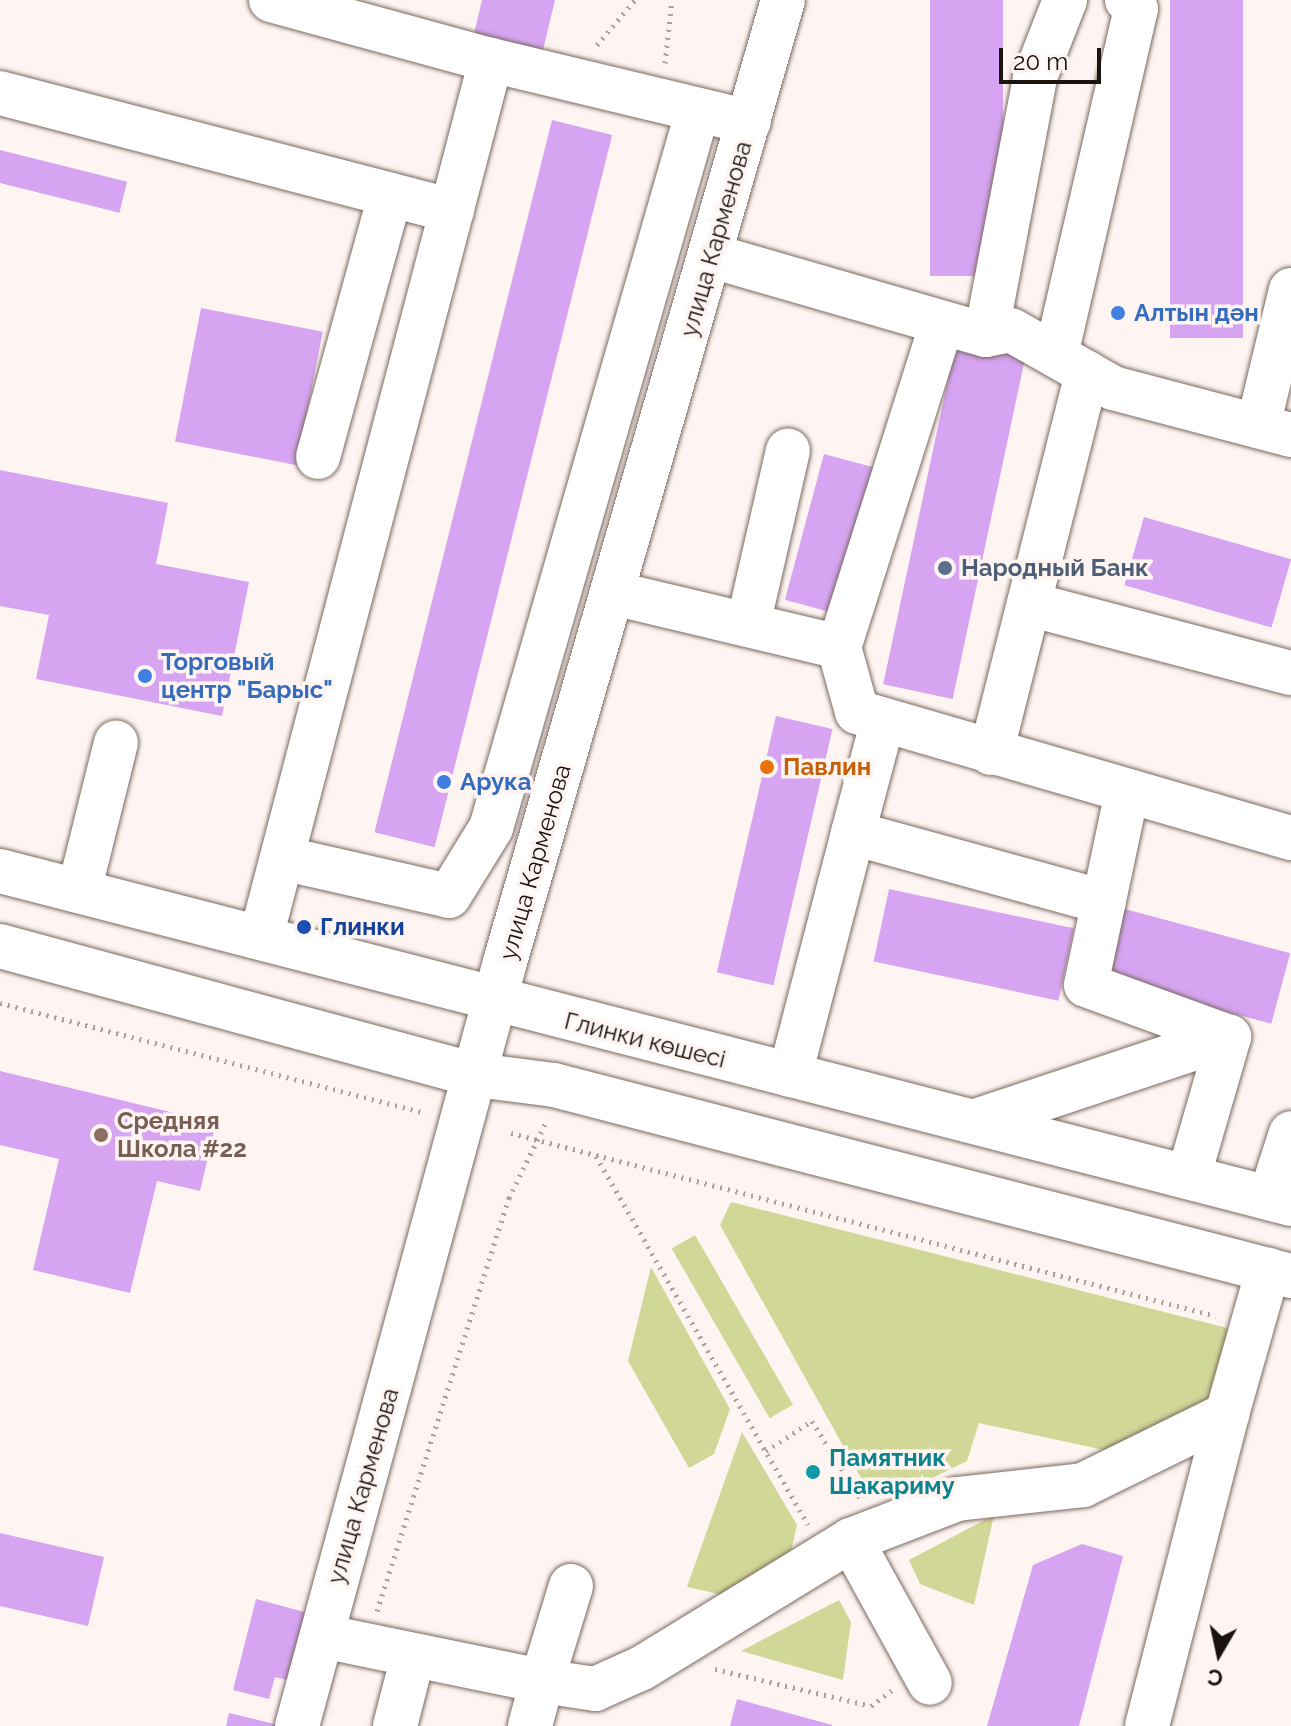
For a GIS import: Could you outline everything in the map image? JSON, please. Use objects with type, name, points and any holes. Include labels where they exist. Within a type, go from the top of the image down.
[{"type":"main road","points":[[271,0],[491,60],[749,122]]},
{"type":"main road","name":"улица Карменова","points":[[297,1726],[495,1001],[712,256],[783,0]]},
{"type":"main road","points":[[986,335],[1035,77],[1065,0]]},
{"type":"main road","points":[[991,753],[1029,604],[1134,3]]},
{"type":"main road","points":[[261,937],[491,60]]},
{"type":"main road","points":[[0,93],[452,211]]},
{"type":"main road","points":[[282,858],[449,896],[491,828],[679,106]]},
{"type":"main road","points":[[318,457],[390,195]]},
{"type":"main road","points":[[712,256],[986,335],[1011,330],[1113,388],[1274,430],[1291,290]]},
{"type":"main road","points":[[942,323],[839,647],[857,712],[1291,838]]},
{"type":"main road","points":[[748,625],[788,451]]},
{"type":"main road","points":[[613,593],[839,647]]},
{"type":"main road","points":[[1029,604],[1291,673]]},
{"type":"main road","points":[[790,1075],[883,720]]},
{"type":"main road","points":[[79,891],[116,743]]},
{"type":"main road","points":[[1127,792],[1086,985],[1229,1037]]},
{"type":"main road","points":[[853,833],[1104,902]]},
{"type":"main road","name":"Глинки көшесі","points":[[0,871],[261,937],[495,1001],[1189,1175],[1281,1201]]},
{"type":"main road","points":[[0,946],[476,1075],[554,1085],[1280,1273],[1250,1324],[1147,1726]]},
{"type":"main road","points":[[976,1121],[1229,1037]]},
{"type":"main road","points":[[1189,1175],[1229,1037]]},
{"type":"main road","points":[[1281,1201],[1291,1133]]},
{"type":"main road","points":[[322,1636],[595,1689],[852,1542],[957,1499],[1083,1485],[1227,1414]]},
{"type":"main road","points":[[852,1542],[912,1686]]},
{"type":"main road","points":[[530,1726],[571,1586]]},
{"type":"main road","points":[[395,1726],[413,1656]]},
{"type":"path","points":[[570,79],[635,0]]},
{"type":"path","points":[[672,0],[679,106]]},
{"type":"path","points":[[0,1003],[432,1115]]},
{"type":"path","points":[[366,1646],[509,1198],[541,1142],[554,1085]]},
{"type":"path","points":[[511,1133],[1250,1324]]},
{"type":"path","points":[[596,1156],[766,1451],[852,1542]]},
{"type":"path","points":[[766,1451],[812,1421],[852,1542]]},
{"type":"path","points":[[709,1667],[871,1706],[912,1686]]},
{"type":"green space","points":[[731,1202],[1239,1331],[1215,1409],[1118,1453],[979,1423],[967,1461],[897,1495],[866,1487],[720,1225]]},
{"type":"green space","points":[[695,1235],[793,1405],[770,1418],[672,1248]]},
{"type":"green space","points":[[651,1267],[730,1409],[714,1454],[689,1468],[628,1361]]},
{"type":"green space","points":[[742,1432],[797,1525],[790,1556],[723,1595],[687,1587]]},
{"type":"green space","points":[[994,1515],[974,1605],[920,1584],[909,1560]]},
{"type":"green space","points":[[839,1600],[851,1622],[843,1680],[741,1651]]},
{"type":"building","points":[[482,0],[555,0],[543,50],[474,34]]},
{"type":"building","points":[[930,0],[1003,0],[1003,276],[930,276]]},
{"type":"building","points":[[1170,0],[1243,0],[1243,338],[1170,338]]},
{"type":"building","points":[[552,120],[612,135],[435,847],[374,832]]},
{"type":"building","points":[[0,150],[127,182],[119,213],[0,183]]},
{"type":"building","points":[[201,308],[323,332],[297,465],[175,442]]},
{"type":"building","points":[[957,337],[1026,352],[953,699],[883,684]]},
{"type":"building","points":[[824,454],[881,469],[842,615],[785,600]]},
{"type":"building","points":[[0,470],[168,503],[156,564],[249,582],[222,716],[36,679],[49,615],[0,606]]},
{"type":"building","points":[[1144,517],[1291,559],[1272,627],[1124,585]]},
{"type":"building","points":[[776,716],[833,729],[773,985],[717,972]]},
{"type":"building","points":[[889,889],[1074,928],[1058,1001],[874,961]]},
{"type":"building","points":[[1125,909],[1290,953],[1271,1024],[1106,980]]},
{"type":"building","points":[[0,1071],[216,1123],[200,1191],[157,1181],[130,1293],[33,1270],[59,1159],[0,1145]]},
{"type":"building","points":[[0,1533],[104,1557],[88,1626],[0,1606]]},
{"type":"building","points":[[1082,1544],[1123,1556],[1079,1726],[987,1726],[1033,1565]]},
{"type":"building","points":[[256,1599],[316,1615],[299,1683],[275,1677],[269,1699],[233,1690]]},
{"type":"building","points":[[737,1699],[832,1725],[832,1726],[730,1726]]},
{"type":"building","points":[[229,1713],[278,1725],[278,1726],[226,1726]]},
{"type":"place","name":"Алтын дән","points":[[1118,313]]},
{"type":"place","name":"Народный Банк","points":[[945,568]]},
{"type":"place","name":"Торговый центр \"Барыс\"","points":[[145,676]]},
{"type":"place","name":"Павлин","points":[[767,767]]},
{"type":"place","name":"Арука","points":[[444,782]]},
{"type":"place","name":"Глинки","points":[[304,927]]},
{"type":"place","name":"Средняя Школа #22","points":[[101,1135]]},
{"type":"place","name":"Памятник Шакариму","points":[[813,1472]]}]
